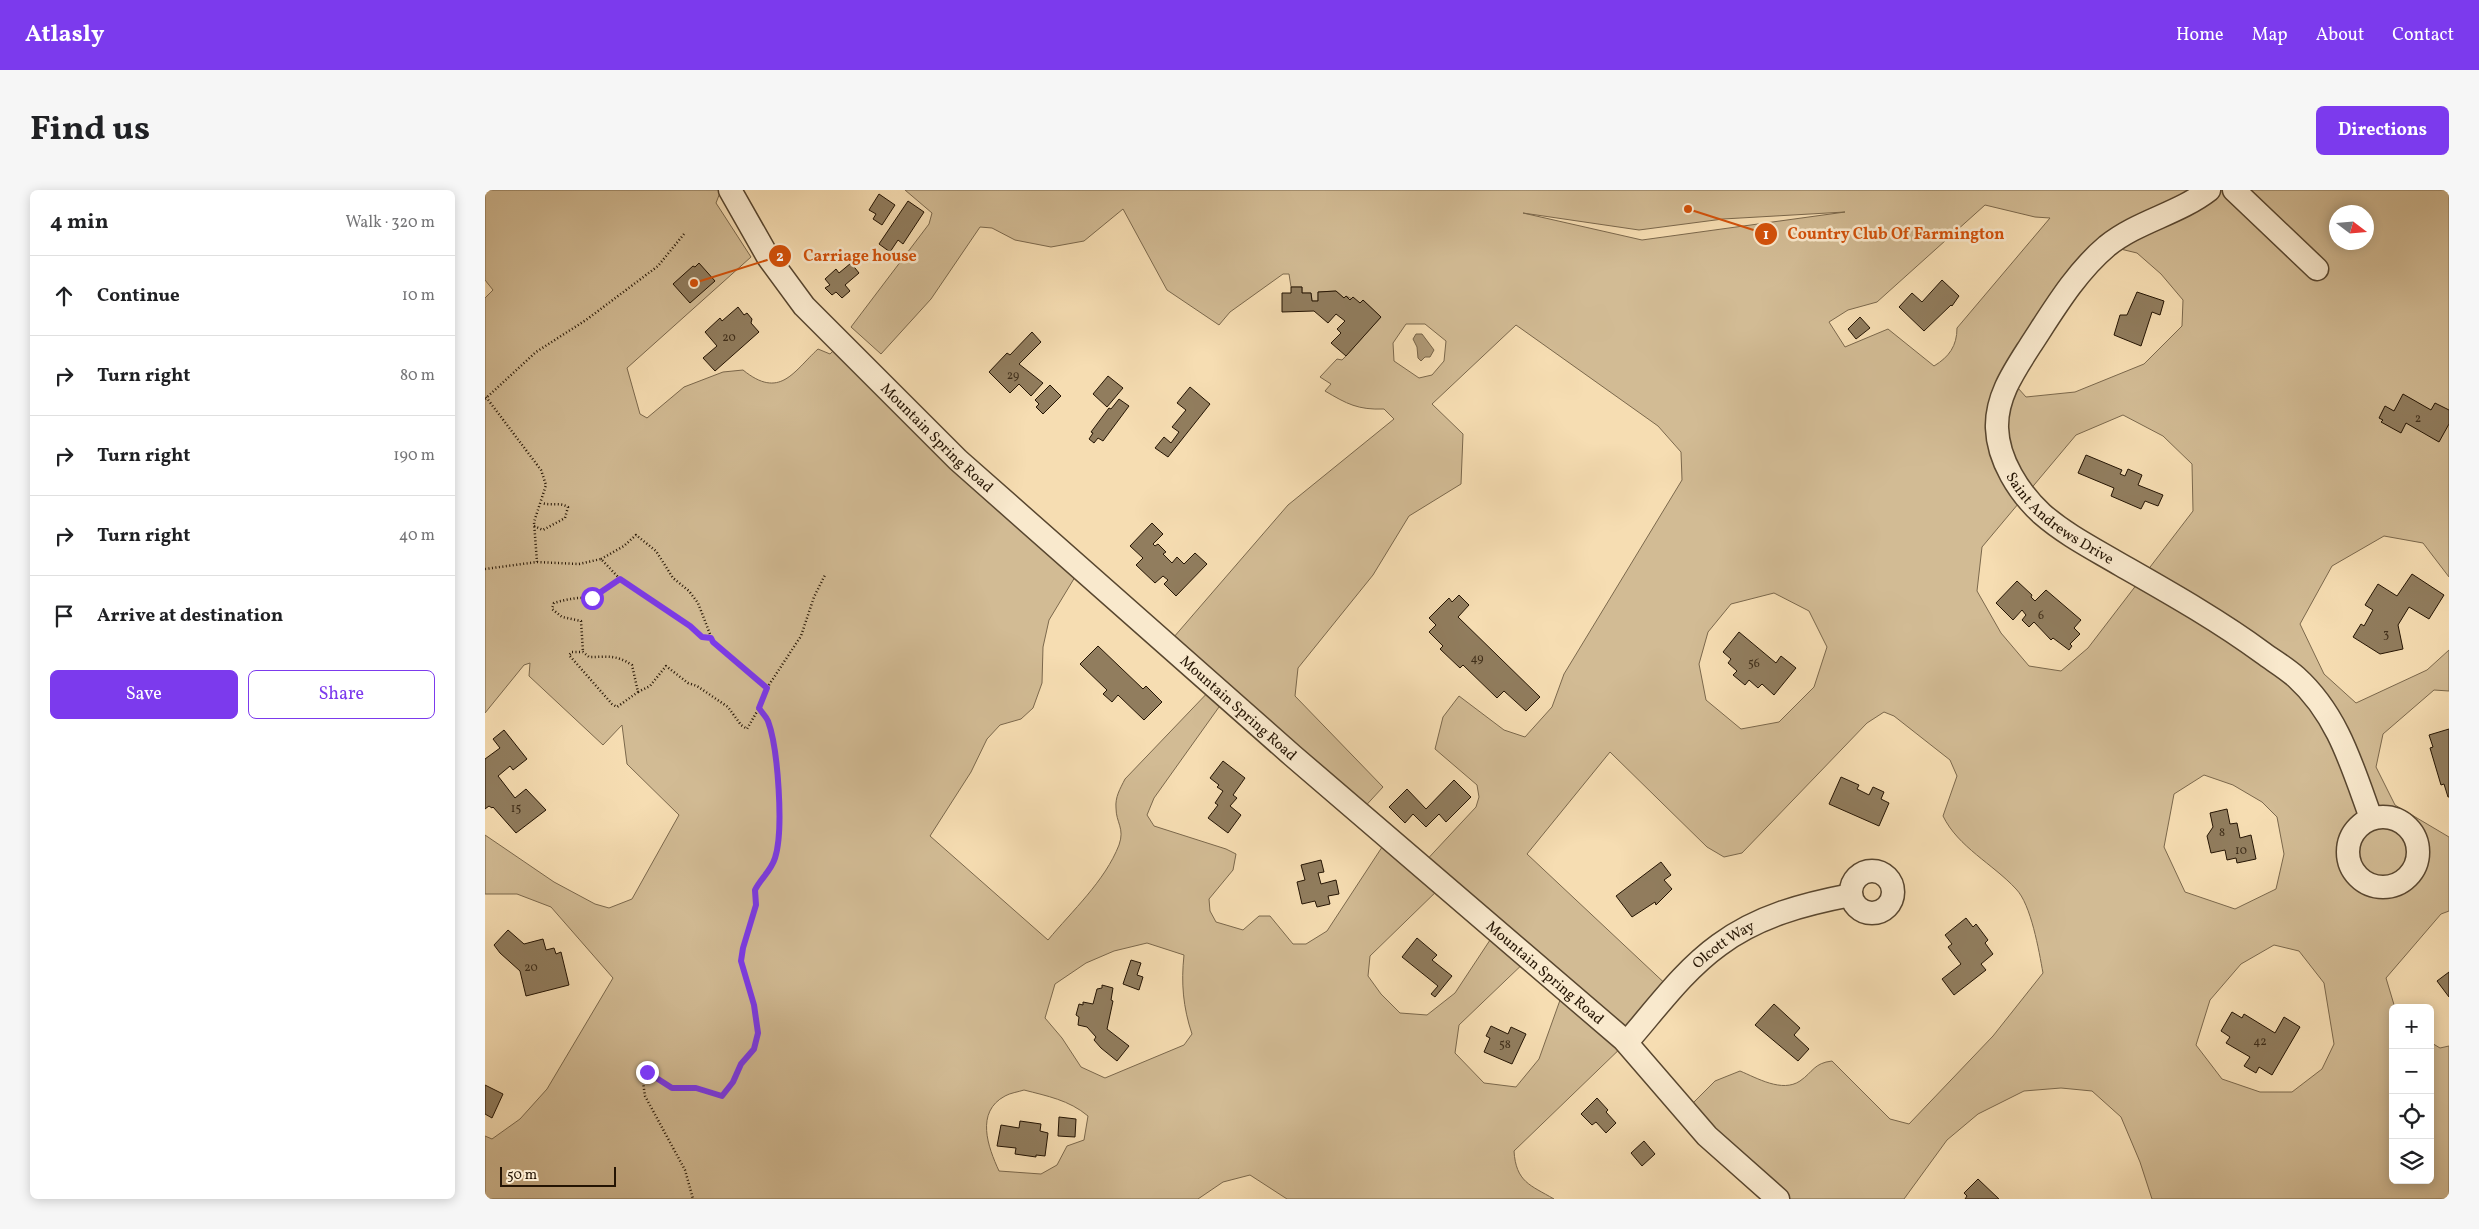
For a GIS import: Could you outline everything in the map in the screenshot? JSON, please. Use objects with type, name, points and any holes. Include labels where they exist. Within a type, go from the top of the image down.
[{"type":"street","name":"Mountain Spring Road","points":[[730,190],[767,257],[804,306],[958,460],[1300,762],[1627,1042],[1707,1136],[1778,1199]]},
{"type":"street","name":"Saint Andrews Drive","points":[[2209,190],[2199,198],[2127,232],[2088,264],[2051,314],[2009,379],[2000,406],[1997,428],[2001,450],[2010,472],[2024,495],[2042,514],[2071,536],[2227,627],[2295,676],[2322,704],[2341,736],[2371,818]]},
{"type":"street","points":[[2234,190],[2317,268]]},
{"type":"street","name":"Olcott Way","points":[[1627,1042],[1684,977],[1718,945],[1749,926],[1803,904],[1851,895]]},
{"type":"path","points":[[537,562],[534,526],[546,485],[541,470],[486,398],[535,352],[586,320],[657,266],[684,234]]},
{"type":"path","points":[[534,526],[543,530],[565,518],[568,506],[542,503]]},
{"type":"path","points":[[485,569],[537,562],[579,564],[601,559],[624,546],[636,535],[656,551],[673,578],[689,591],[698,603],[713,642],[767,688]]},
{"type":"path","points":[[601,559],[620,579],[683,621],[702,637],[711,638]]},
{"type":"path","points":[[638,692],[632,665],[614,655],[589,657],[583,652],[573,652],[569,655],[612,704],[617,707],[650,686],[666,666],[688,683],[697,686],[728,707],[741,725],[747,728],[759,708],[767,688],[801,636],[814,597],[825,575]]},
{"type":"path","points":[[583,652],[581,621],[562,617],[552,609],[554,603],[579,597],[592,598],[620,579]]},
{"type":"path","points":[[693,1199],[685,1170],[645,1096],[642,1076],[647,1072],[672,1088],[696,1088],[722,1096],[733,1082],[741,1064],[754,1049],[758,1033],[757,1022],[741,961],[756,905],[755,890],[769,873],[775,857],[780,818],[773,738],[767,718],[759,708]]},
{"type":"shaded area","points":[[485,190],[721,190],[716,203],[751,257],[627,368],[640,414],[647,418],[684,387],[723,372],[743,370],[756,379],[767,383],[776,383],[793,374],[818,349],[830,354],[835,349],[1075,577],[1049,620],[1043,647],[1042,683],[1033,708],[1021,719],[1000,725],[987,739],[971,772],[930,836],[1048,940],[1097,883],[1113,858],[1121,839],[1121,830],[1116,813],[1116,800],[1125,779],[1214,686],[1167,645],[1288,505],[1394,419],[1384,409],[1360,407],[1346,403],[1333,396],[1325,391],[1331,384],[1320,377],[1337,359],[1342,360],[1381,317],[1363,300],[1360,303],[1346,296],[1344,298],[1336,291],[1318,292],[1318,301],[1312,301],[1311,293],[1302,293],[1302,287],[1291,287],[1289,274],[1283,274],[1230,312],[1219,325],[1167,290],[1123,209],[1084,241],[1051,247],[1015,240],[992,228],[980,227],[931,299],[881,354],[851,327],[929,224],[932,213],[905,190],[2449,190],[2449,577],[2423,543],[2384,536],[2332,566],[2300,624],[2324,674],[2356,703],[2427,670],[2449,650],[2449,691],[2434,690],[2383,734],[2376,767],[2395,805],[2449,837],[2449,911],[2441,914],[2386,978],[2394,1004],[2389,1004],[2389,1184],[2434,1184],[2434,1044],[2440,1048],[2449,1046],[2449,1199],[2152,1199],[2140,1162],[2121,1117],[2092,1091],[2061,1088],[2024,1091],[1978,1114],[1947,1140],[1904,1199],[1778,1199],[1685,1111],[1715,1081],[1740,1071],[1778,1085],[1793,1084],[1800,1081],[1817,1066],[1832,1061],[1890,1119],[1909,1124],[1993,1036],[2043,973],[2034,928],[2021,896],[2007,880],[1957,837],[1943,816],[1957,776],[1950,760],[1894,716],[1884,712],[1867,723],[1742,853],[1724,857],[1707,847],[1610,752],[1527,854],[1672,990],[1627,1042],[1514,1151],[1515,1161],[1521,1176],[1531,1186],[1554,1199],[1287,1199],[1250,1175],[1223,1182],[1198,1199],[485,1199],[485,1136],[492,1139],[520,1119],[547,1089],[613,978],[551,907],[517,894],[485,894],[485,835],[554,882],[595,904],[609,908],[632,899],[679,815],[627,764],[622,725],[603,745],[529,676],[530,663],[524,665],[485,713],[485,298],[493,290],[485,280]],"holes":[[[1985,205],[2035,217],[2050,218],[1957,328],[1954,346],[1948,355],[1934,366],[1888,329],[1845,347],[1829,322],[1848,310],[1877,302]],[[1845,212],[1642,240],[1523,213],[1639,230],[1723,219]],[[2108,246],[2137,253],[2161,274],[2183,300],[2182,326],[2144,364],[2075,392],[2026,397],[2009,378]],[[1406,324],[1425,324],[1446,341],[1444,361],[1432,375],[1419,378],[1394,361],[1393,343]],[[1516,325],[1658,426],[1681,452],[1682,480],[1564,674],[1552,707],[1525,737],[1504,730],[1459,696],[1443,717],[1435,749],[1477,785],[1479,797],[1476,807],[1421,866],[1388,838],[1327,931],[1306,944],[1293,944],[1270,916],[1259,916],[1243,930],[1216,922],[1210,911],[1209,899],[1233,870],[1236,854],[1226,849],[1154,826],[1147,815],[1154,798],[1219,707],[1225,704],[1359,813],[1383,787],[1295,696],[1298,668],[1373,575],[1409,516],[1461,484],[1463,434],[1432,404]],[[2123,415],[2163,436],[2192,464],[2193,511],[2088,648],[2061,671],[2029,666],[2001,633],[1977,591],[1982,547],[2076,435]],[[1774,593],[1809,611],[1827,647],[1814,687],[1779,722],[1741,729],[1706,700],[1699,664],[1708,632],[1731,604]],[[2204,775],[2233,785],[2262,802],[2277,817],[2284,854],[2276,889],[2235,909],[2185,892],[2164,847],[2174,794]],[[1443,885],[1496,931],[1455,993],[1427,1015],[1400,1013],[1381,994],[1368,976],[1370,956]],[[1147,943],[1184,955],[1183,995],[1192,1034],[1184,1045],[1105,1078],[1081,1067],[1062,1038],[1045,1018],[1055,984],[1086,963],[1114,951]],[[2274,945],[2299,951],[2324,983],[2334,1044],[2322,1069],[2292,1092],[2260,1092],[2222,1079],[2196,1045],[2210,1000],[2241,964]],[[1529,958],[1564,989],[1539,1059],[1516,1087],[1484,1083],[1455,1053],[1459,1025]],[[1024,1090],[1058,1099],[1088,1116],[1084,1140],[1067,1146],[1057,1165],[1041,1174],[999,1171],[988,1141],[987,1120],[990,1111],[1005,1096]]]},
{"type":"shaded area","points":[[1416,334],[1422,334],[1434,350],[1430,357],[1425,357],[1421,361],[1418,358],[1417,347],[1413,339]]},
{"type":"building","points":[[879,194],[895,205],[882,225],[873,219],[876,214],[869,210]]},
{"type":"building","points":[[908,201],[924,212],[903,244],[898,240],[890,252],[879,244]]},
{"type":"building","points":[[699,263],[715,281],[690,303],[673,284]]},
{"type":"building","points":[[851,263],[859,273],[845,285],[850,291],[842,298],[836,292],[832,295],[825,288],[830,285],[825,279],[836,269],[839,273]]},
{"type":"building","points":[[1942,280],[1959,296],[1952,306],[1924,331],[1899,307],[1912,293],[1922,302]]},
{"type":"building","points":[[1291,287],[1302,287],[1302,293],[1311,293],[1312,301],[1318,301],[1318,292],[1336,291],[1344,298],[1346,296],[1350,300],[1353,297],[1360,303],[1363,300],[1381,317],[1346,356],[1331,343],[1341,333],[1337,329],[1345,321],[1336,314],[1328,323],[1314,311],[1282,312],[1282,293],[1291,293]]},
{"type":"building","points":[[2137,292],[2164,301],[2160,315],[2152,312],[2141,346],[2114,335],[2120,315],[2127,315]]},
{"type":"building","points":[[738,307],[744,315],[747,313],[752,319],[751,323],[759,332],[715,371],[703,358],[717,346],[705,332],[720,318],[722,321]]},
{"type":"building","points":[[1860,317],[1870,328],[1856,339],[1848,329]]},
{"type":"building","points":[[1032,332],[1041,342],[1019,364],[1043,383],[1031,396],[1019,384],[1010,393],[989,372],[1007,353],[1010,355]]},
{"type":"building","points":[[1108,376],[1123,388],[1107,407],[1093,394]]},
{"type":"building","points":[[1050,385],[1061,396],[1043,414],[1036,407],[1039,404],[1035,400]]},
{"type":"building","points":[[1190,387],[1210,404],[1168,457],[1155,448],[1164,437],[1171,443],[1179,432],[1172,427],[1186,410],[1177,403]]},
{"type":"building","points":[[2403,394],[2431,410],[2435,403],[2449,410],[2449,424],[2439,442],[2406,423],[2401,433],[2381,422],[2383,420],[2379,418],[2385,406],[2394,411]]},
{"type":"building","points":[[1119,399],[1129,406],[1103,441],[1098,438],[1094,443],[1089,439],[1093,433],[1091,432],[1109,408],[1111,409]]},
{"type":"building","points":[[2086,455],[2122,470],[2120,474],[2125,476],[2128,469],[2142,475],[2138,485],[2163,495],[2158,506],[2145,501],[2141,509],[2111,496],[2114,488],[2078,473]]},
{"type":"building","points":[[1152,523],[1163,534],[1153,544],[1155,546],[1158,544],[1166,552],[1163,554],[1172,563],[1177,557],[1184,564],[1195,553],[1207,564],[1176,596],[1164,584],[1168,580],[1163,576],[1155,583],[1136,565],[1143,558],[1130,546]]},
{"type":"building","points":[[2412,574],[2444,595],[2429,619],[2409,607],[2398,625],[2403,649],[2380,654],[2353,637],[2361,624],[2364,626],[2373,610],[2365,605],[2378,584],[2397,596]]},
{"type":"building","points":[[2017,581],[2032,595],[2031,597],[2035,601],[2046,590],[2081,620],[2074,628],[2080,634],[2070,644],[2072,646],[2069,650],[2053,638],[2051,640],[2034,622],[2029,627],[2022,620],[2026,615],[2022,610],[2013,620],[1996,603]]},
{"type":"building","points":[[1459,595],[1469,605],[1458,617],[1540,697],[1526,711],[1504,691],[1497,698],[1463,665],[1460,668],[1440,649],[1443,646],[1429,632],[1436,625],[1429,618],[1449,598],[1452,602]]},
{"type":"building","points":[[1739,632],[1776,663],[1781,656],[1796,668],[1774,695],[1762,684],[1758,688],[1749,680],[1745,685],[1733,675],[1737,671],[1728,663],[1731,659],[1723,652]]},
{"type":"building","points":[[1098,646],[1143,689],[1146,686],[1162,702],[1144,720],[1118,695],[1112,702],[1103,694],[1107,690],[1080,664]]},
{"type":"building","points":[[2449,729],[2448,797],[2444,784],[2441,785],[2430,748],[2433,747],[2429,735]]},
{"type":"building","points":[[504,730],[527,759],[513,770],[510,766],[498,776],[515,798],[526,789],[546,810],[516,833],[493,807],[489,806],[485,809],[485,759],[500,748],[493,739]]},
{"type":"building","points":[[1223,761],[1245,778],[1233,795],[1237,798],[1230,806],[1241,815],[1228,833],[1208,818],[1218,805],[1215,803],[1223,791],[1210,778]]},
{"type":"building","points":[[1841,777],[1859,785],[1857,789],[1869,795],[1873,787],[1884,792],[1881,799],[1889,803],[1879,826],[1829,804]]},
{"type":"building","points":[[1454,780],[1471,797],[1446,822],[1439,814],[1426,827],[1413,814],[1405,823],[1389,807],[1407,789],[1426,809]]},
{"type":"building","points":[[2227,809],[2230,824],[2237,823],[2240,838],[2251,835],[2256,859],[2237,863],[2236,858],[2227,860],[2225,850],[2211,853],[2207,836],[2213,827],[2210,813]]},
{"type":"building","points":[[1321,860],[1324,872],[1318,873],[1321,884],[1336,880],[1339,894],[1328,896],[1330,904],[1317,907],[1315,901],[1302,904],[1297,882],[1305,880],[1301,865]]},
{"type":"building","points":[[1661,862],[1671,875],[1664,880],[1672,889],[1656,905],[1655,902],[1632,917],[1616,896]]},
{"type":"building","points":[[1966,918],[1973,927],[1976,924],[1988,940],[1985,943],[1993,954],[1981,964],[1986,970],[1954,995],[1942,979],[1961,964],[1948,947],[1952,944],[1945,935]]},
{"type":"building","points":[[508,930],[524,944],[543,939],[546,950],[554,948],[556,954],[561,952],[569,985],[526,996],[520,971],[494,945]]},
{"type":"building","points":[[1417,938],[1437,955],[1432,960],[1452,976],[1435,997],[1431,994],[1438,986],[1402,957]]},
{"type":"building","points":[[1131,960],[1141,963],[1137,975],[1143,977],[1139,990],[1123,984]]},
{"type":"building","points":[[2449,972],[2449,997],[2437,981]]},
{"type":"building","points":[[1102,985],[1113,988],[1111,1000],[1113,1001],[1107,1029],[1129,1046],[1117,1061],[1101,1048],[1094,1040],[1096,1037],[1087,1027],[1078,1025],[1079,1017],[1076,1015],[1079,1004],[1083,1005],[1083,1002],[1093,1004],[1097,989],[1102,988]]},
{"type":"building","points":[[1774,1004],[1800,1028],[1794,1035],[1809,1049],[1798,1061],[1755,1025]]},
{"type":"building","points":[[2232,1012],[2242,1018],[2244,1014],[2275,1033],[2284,1017],[2300,1027],[2272,1075],[2259,1067],[2256,1073],[2244,1066],[2250,1057],[2226,1043],[2230,1037],[2221,1031]]},
{"type":"building","points":[[1491,1026],[1508,1034],[1511,1027],[1526,1034],[1512,1064],[1484,1052],[1490,1038],[1486,1036]]},
{"type":"building","points":[[485,1085],[503,1094],[492,1118],[485,1114]]},
{"type":"building","points":[[1597,1098],[1616,1123],[1606,1133],[1596,1122],[1592,1125],[1581,1114]]},
{"type":"building","points":[[1059,1117],[1076,1119],[1075,1137],[1058,1136]]},
{"type":"building","points":[[1020,1121],[1041,1124],[1040,1131],[1048,1133],[1045,1156],[1036,1155],[1036,1157],[1015,1154],[1016,1148],[997,1146],[1001,1125],[1019,1128]]},
{"type":"building","points":[[1644,1141],[1655,1154],[1642,1166],[1631,1153]]},
{"type":"building","points":[[1978,1179],[1999,1199],[1965,1199],[1967,1196],[1964,1193]]},
{"type":"place","name":"Country Club Of Farmington","points":[[1688,209]]},
{"type":"place","name":"Carriage house","points":[[694,283]]},
{"type":"route","points":[[592,598],[620,579],[669,611],[702,637],[711,638],[713,642],[745,668],[767,688],[759,708],[767,718],[773,738],[777,766],[780,818],[779,837],[769,873],[755,890],[756,905],[741,961],[757,1022],[758,1033],[754,1049],[741,1064],[733,1082],[722,1096],[696,1088],[682,1090],[672,1088],[647,1072]]}]
